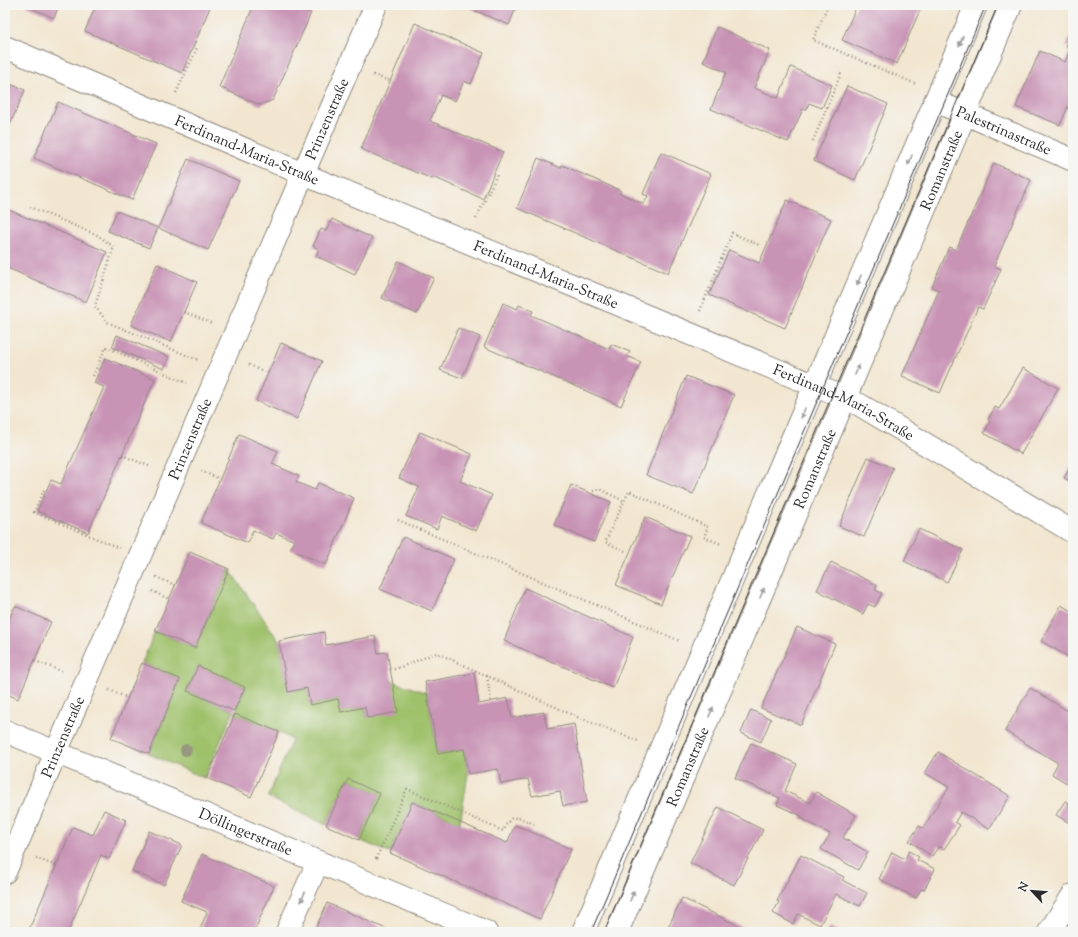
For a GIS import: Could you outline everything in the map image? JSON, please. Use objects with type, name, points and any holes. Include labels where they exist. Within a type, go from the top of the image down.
[{"type":"street","name":"Prinzenstraße","points":[[5,872],[376,5]]},
{"type":"street","points":[[583,932],[976,5]]},
{"type":"street","name":"Romanstraße","points":[[617,932],[1011,5]]},
{"type":"street","name":"Ferdinand-Maria-Straße","points":[[5,47],[303,174],[845,398],[860,405],[1073,532]]},
{"type":"street","name":"Palestrinastraße","points":[[936,98],[964,114],[1073,160]]},
{"type":"street","name":"Döllingerstraße","points":[[5,731],[486,932]]},
{"type":"street","points":[[288,932],[318,862]]},
{"type":"street","points":[[1049,932],[1073,895]]},
{"type":"path","points":[[828,5],[813,40],[936,98]]},
{"type":"path","points":[[166,116],[198,46]]},
{"type":"path","points":[[813,141],[842,71]]},
{"type":"path","points":[[373,76],[390,81]]},
{"type":"path","points":[[466,242],[497,175]]},
{"type":"path","points":[[30,207],[96,235],[114,247],[95,306],[107,322],[220,370]]},
{"type":"path","points":[[690,334],[732,233],[759,245]]},
{"type":"path","points":[[184,312],[235,333]]},
{"type":"path","points":[[93,376],[106,347],[210,392]]},
{"type":"path","points":[[251,366],[268,373]]},
{"type":"path","points":[[122,455],[174,476]]},
{"type":"path","points":[[206,473],[220,479]]},
{"type":"path","points":[[593,491],[599,489],[624,501]]},
{"type":"path","points":[[44,490],[34,512],[140,557]]},
{"type":"path","points":[[625,551],[605,542],[628,491],[708,527],[704,537],[744,554]]},
{"type":"path","points":[[398,520],[703,650]]},
{"type":"path","points":[[160,579],[175,585]]},
{"type":"path","points":[[155,593],[169,599]]},
{"type":"path","points":[[390,670],[403,667],[420,658],[437,653],[575,716],[640,742]]},
{"type":"path","points":[[34,661],[87,681]]},
{"type":"path","points":[[487,676],[491,702]]},
{"type":"path","points":[[366,882],[407,789],[503,832],[507,822],[512,818],[520,818],[534,824]]},
{"type":"green space","points":[[229,569],[279,641],[289,691],[307,688],[310,705],[338,699],[341,712],[365,707],[367,718],[392,681],[427,693],[438,754],[464,749],[468,774],[460,823],[413,802],[390,853],[359,840],[380,794],[348,779],[326,825],[268,797],[292,740],[279,732],[235,714],[245,687],[198,666],[187,691],[234,711],[204,778],[149,754],[180,679],[142,663],[155,631],[195,648]]},
{"type":"building","points":[[25,5],[59,5],[54,18]]},
{"type":"building","points":[[96,5],[211,5],[182,73],[85,31]]},
{"type":"building","points":[[254,5],[291,5],[311,13],[273,100],[260,105],[219,87]]},
{"type":"building","points":[[462,5],[517,5],[509,25]]},
{"type":"building","points":[[857,5],[922,5],[897,64],[842,40]]},
{"type":"building","points":[[415,23],[484,53],[471,84],[464,81],[455,101],[441,95],[430,121],[503,152],[483,199],[433,177],[432,179],[361,149]]},
{"type":"building","points":[[717,27],[770,50],[754,88],[778,98],[791,67],[832,85],[822,108],[809,103],[806,110],[803,109],[788,142],[711,109],[726,72],[703,62]]},
{"type":"building","points":[[1073,29],[1073,95],[1060,125],[1016,107],[1040,51],[1065,62],[1071,48],[1066,46]]},
{"type":"building","points":[[5,82],[25,90],[5,136]]},
{"type":"building","points":[[847,86],[888,104],[855,180],[814,161]]},
{"type":"building","points":[[58,102],[156,144],[132,200],[34,158]]},
{"type":"building","points":[[661,152],[711,174],[668,273],[517,208],[538,158],[561,168],[562,165],[621,191],[619,193],[644,204],[648,196],[643,194]]},
{"type":"building","points":[[188,159],[239,181],[208,250],[158,228]]},
{"type":"building","points":[[994,163],[1031,180],[994,266],[1001,269],[983,309],[978,307],[940,393],[902,376],[939,290],[932,287],[949,247],[956,250]]},
{"type":"building","points":[[787,200],[831,219],[785,328],[709,295],[729,250],[759,263]]},
{"type":"building","points":[[9,210],[107,252],[86,302],[5,267],[5,219]]},
{"type":"building","points":[[117,211],[158,228],[149,248],[108,231]]},
{"type":"building","points":[[332,219],[372,238],[355,274],[316,256],[319,249],[313,246],[321,229],[326,231]]},
{"type":"building","points":[[398,261],[434,278],[417,314],[382,298]]},
{"type":"building","points":[[157,264],[197,282],[171,342],[131,325]]},
{"type":"building","points":[[503,303],[517,309],[519,305],[533,311],[531,315],[609,349],[611,344],[630,352],[627,356],[641,362],[621,406],[484,347]]},
{"type":"building","points":[[458,328],[480,337],[462,378],[440,370]]},
{"type":"building","points":[[117,335],[169,357],[164,369],[112,347]]},
{"type":"building","points":[[281,343],[322,361],[297,419],[256,401]]},
{"type":"building","points":[[105,358],[155,379],[88,533],[37,511],[51,480],[61,484],[104,387],[94,383]]},
{"type":"building","points":[[1023,368],[1058,388],[1021,454],[984,433],[990,422],[988,420],[995,407],[999,409]]},
{"type":"building","points":[[686,376],[734,395],[693,494],[646,475]]},
{"type":"building","points":[[420,432],[472,454],[460,481],[492,495],[476,531],[442,516],[437,529],[406,516],[419,487],[399,478]]},
{"type":"building","points":[[239,434],[278,451],[272,464],[299,476],[296,482],[315,490],[318,483],[354,498],[326,565],[290,549],[295,541],[276,533],[273,539],[253,530],[248,543],[201,523]]},
{"type":"building","points":[[868,457],[893,468],[864,537],[839,526]]},
{"type":"building","points":[[1073,463],[1073,483],[1064,478]]},
{"type":"building","points":[[571,485],[611,502],[594,542],[554,525]]},
{"type":"building","points":[[645,517],[690,536],[661,604],[616,585]]},
{"type":"building","points":[[919,529],[963,550],[947,582],[904,561]]},
{"type":"building","points":[[403,537],[454,559],[432,611],[380,589]]},
{"type":"building","points":[[190,552],[229,569],[195,648],[155,631]]},
{"type":"building","points":[[831,562],[877,585],[875,590],[882,593],[875,607],[868,604],[863,614],[817,590]]},
{"type":"building","points":[[525,588],[633,637],[613,688],[504,641]]},
{"type":"building","points":[[1061,605],[1073,612],[1073,650],[1069,657],[1041,641]]},
{"type":"building","points":[[15,606],[51,622],[18,699],[5,693],[5,628]]},
{"type":"building","points":[[797,627],[835,644],[801,725],[761,708]]},
{"type":"building","points":[[324,632],[326,645],[375,636],[378,653],[387,652],[398,712],[367,718],[365,707],[341,712],[338,699],[310,705],[307,688],[288,692],[279,641]]},
{"type":"building","points":[[142,663],[180,679],[149,754],[111,738]]},
{"type":"building","points":[[198,666],[245,687],[234,711],[187,691]]},
{"type":"building","points":[[474,673],[479,704],[508,698],[512,718],[544,712],[547,729],[574,724],[587,802],[563,806],[560,791],[532,796],[528,779],[501,784],[498,769],[468,774],[464,749],[438,754],[425,682]]},
{"type":"building","points":[[1030,688],[1073,714],[1073,787],[1052,774],[1058,763],[1005,731]]},
{"type":"building","points":[[751,710],[771,719],[761,742],[741,733]]},
{"type":"building","points":[[235,714],[279,732],[251,797],[207,778]]},
{"type":"building","points":[[751,743],[797,764],[785,791],[810,803],[816,792],[856,815],[843,838],[868,852],[858,870],[821,849],[830,834],[801,818],[802,816],[777,805],[780,798],[735,778]]},
{"type":"building","points":[[938,752],[1010,796],[989,829],[961,812],[955,822],[960,825],[944,849],[939,846],[932,856],[909,841],[919,826],[923,828],[949,787],[925,773]]},
{"type":"building","points":[[348,779],[380,794],[359,840],[326,825]]},
{"type":"building","points":[[1065,801],[1073,806],[1073,825],[1056,815]]},
{"type":"building","points":[[412,802],[507,843],[515,825],[571,849],[540,919],[390,853]]},
{"type":"building","points":[[718,807],[763,830],[734,885],[690,863]]},
{"type":"building","points":[[104,810],[126,820],[109,859],[101,855],[68,932],[28,932],[73,827],[93,835]]},
{"type":"building","points":[[149,831],[182,845],[164,885],[132,871]]},
{"type":"building","points":[[909,851],[919,857],[917,860],[935,869],[924,890],[921,889],[916,898],[879,879],[892,852],[905,859]]},
{"type":"building","points":[[202,854],[274,886],[254,932],[199,932],[207,912],[181,901]]},
{"type":"building","points":[[801,855],[844,877],[842,880],[867,893],[860,906],[836,894],[820,925],[798,914],[793,924],[773,913],[779,902],[777,901]]},
{"type":"building","points":[[682,898],[731,922],[751,932],[666,932]]},
{"type":"building","points":[[327,903],[393,932],[314,932]]},
{"type":"building","points":[[830,926],[841,932],[827,932]]},
{"type":"tram line","points":[[591,932],[986,5]]},
{"type":"tram line","points":[[604,932],[998,5]]}]
